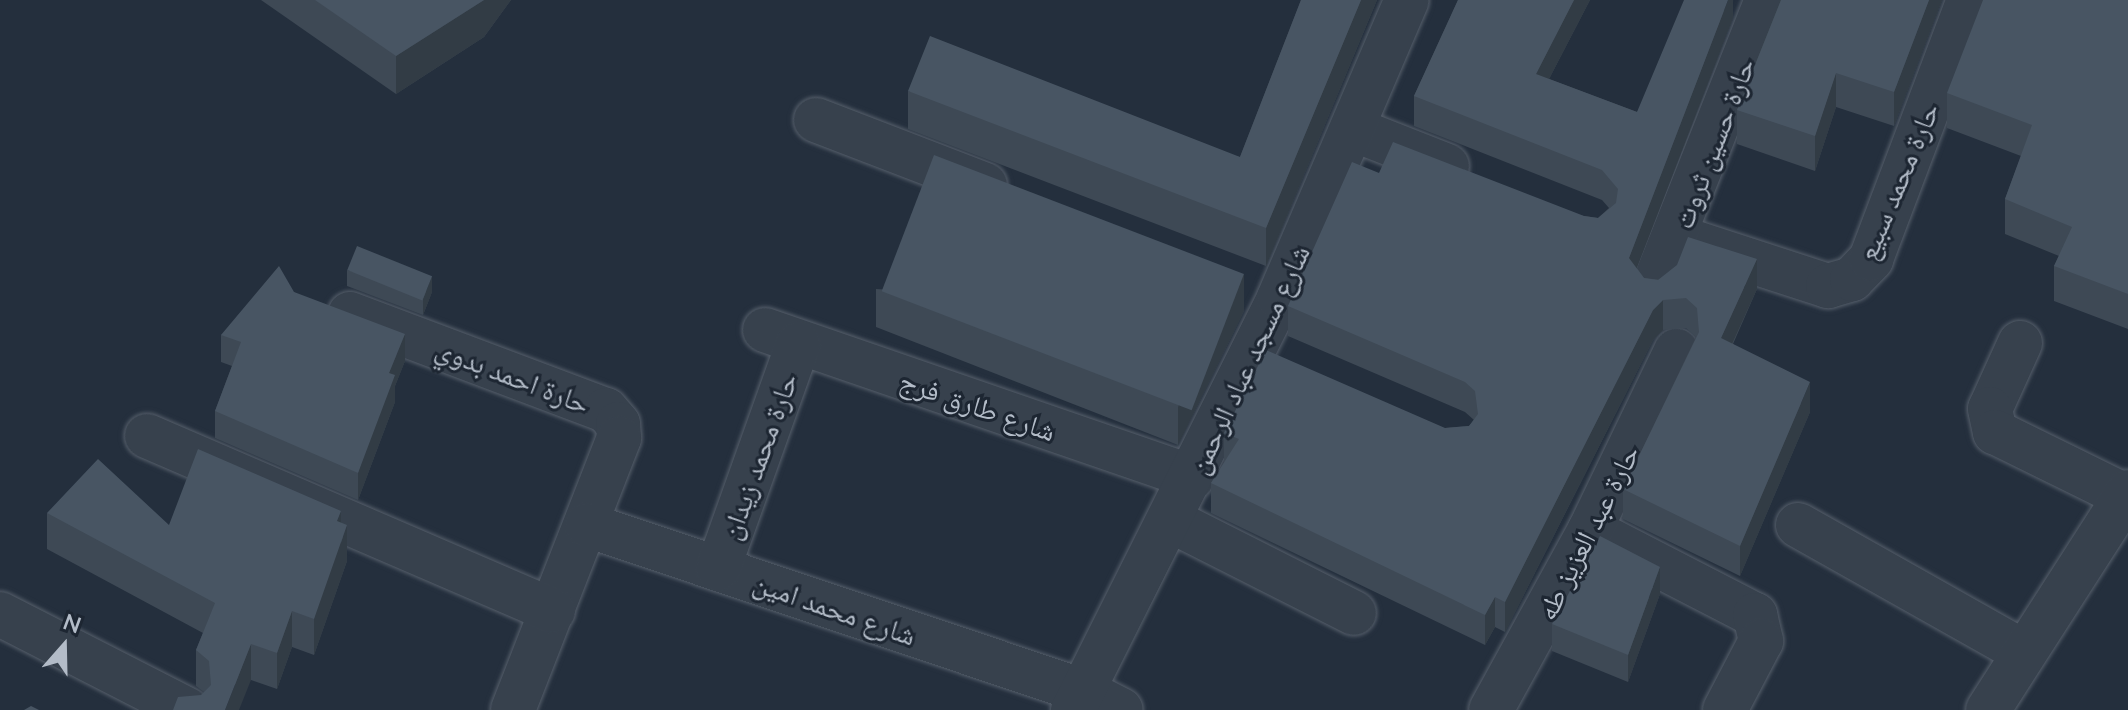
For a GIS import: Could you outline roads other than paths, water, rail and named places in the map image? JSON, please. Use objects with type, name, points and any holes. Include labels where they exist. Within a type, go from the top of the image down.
[{"type":"street","name":"شارع مسجد عباد الرحمن","points":[[1092,704],[1170,520],[1279,298],[1407,0]]},
{"type":"street","name":"حارة حسين ثروت","points":[[1654,285],[1677,237],[1767,0]]},
{"type":"street","name":"حارة محمد سبيع","points":[[1677,237],[1828,286],[1852,279],[1871,259],[1969,0]]},
{"type":"street","points":[[816,120],[1025,200]]},
{"type":"street","points":[[1353,129],[1480,179]]},
{"type":"street","points":[[1234,280],[1279,298]]},
{"type":"street","name":"حارة احمد بدوي","points":[[317,302],[613,416],[619,438],[587,525]]},
{"type":"street","name":"شارع طارق فرج","points":[[782,337],[1192,477]]},
{"type":"street","name":"حارة محمد زيدان","points":[[718,569],[782,337]]},
{"type":"street","points":[[1988,710],[2022,651],[2126,494],[1995,432],[1990,409],[2020,343]]},
{"type":"street","points":[[1254,348],[1297,367]]},
{"type":"street","name":"حارة عبد العزيز طه","points":[[1491,710],[1590,530],[1676,351]]},
{"type":"street","points":[[147,436],[553,611]]},
{"type":"street","points":[[1170,520],[1354,613]]},
{"type":"street","points":[[513,710],[587,525]]},
{"type":"street","name":"شارع محمد امين","points":[[587,525],[1092,704]]},
{"type":"street","points":[[1798,525],[2022,651]]},
{"type":"street","points":[[1590,530],[1755,615],[1761,641],[1728,709]]},
{"type":"street","points":[[0,614],[188,710]]}]
